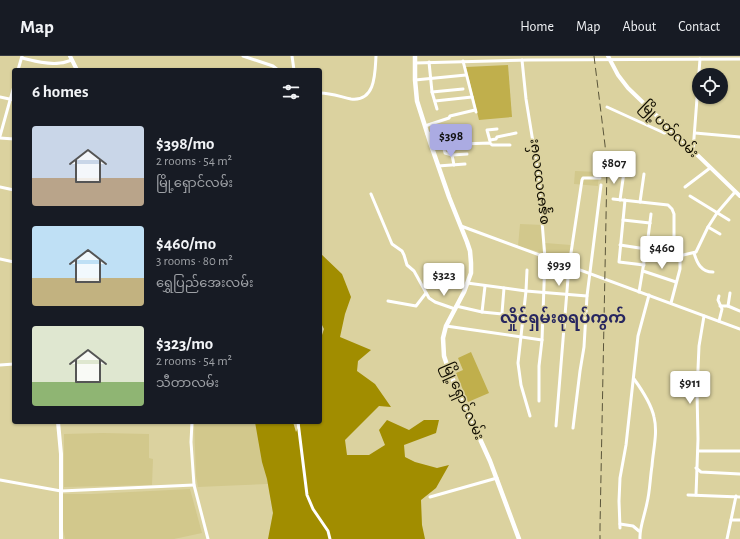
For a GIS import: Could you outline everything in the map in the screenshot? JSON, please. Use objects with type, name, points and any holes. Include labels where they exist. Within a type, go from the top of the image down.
[{"type":"highway","name":"မြို့ရှောင်လမ်း","points":[[415,56],[417,101],[449,198],[468,246],[471,263],[471,273],[461,298],[446,326],[442,342],[444,356],[490,461],[519,539]]},
{"type":"main road","points":[[71,58],[76,68]]},
{"type":"main road","name":"မြို့ပတ်လမ်း","points":[[609,58],[618,75],[628,88],[740,196]]},
{"type":"main road","points":[[58,424],[61,454],[60,539]]},
{"type":"street","points":[[243,56],[276,68]]},
{"type":"street","points":[[292,56],[294,68]]},
{"type":"street","points":[[322,93],[352,99],[364,97],[372,87],[376,56]]},
{"type":"street","points":[[19,68],[22,57],[35,61],[61,64],[71,58]]},
{"type":"street","points":[[415,62],[578,58],[740,59]]},
{"type":"street","points":[[693,152],[700,59]]},
{"type":"street","name":"စန္ဒမာလာလမ်း","points":[[522,60],[526,99],[538,173],[545,258],[542,340],[539,366],[539,401]]},
{"type":"street","points":[[425,126],[450,116],[475,111],[463,61]]},
{"type":"street","points":[[429,62],[432,92],[437,109]]},
{"type":"street","points":[[415,80],[466,75]]},
{"type":"street","points":[[432,92],[463,89]]},
{"type":"street","points":[[12,92],[0,137],[12,139]]},
{"type":"street","points":[[435,101],[472,96]]},
{"type":"street","points":[[0,97],[10,99]]},
{"type":"street","points":[[607,107],[664,133],[672,130]]},
{"type":"street","points":[[497,129],[487,130],[492,145],[510,145]]},
{"type":"street","points":[[427,134],[439,131]]},
{"type":"street","points":[[431,145],[490,141],[496,139],[497,137],[516,133]]},
{"type":"street","points":[[695,133],[740,137]]},
{"type":"street","points":[[443,145],[444,153],[452,155],[467,154]]},
{"type":"street","points":[[452,155],[454,165]]},
{"type":"street","points":[[438,166],[465,164]]},
{"type":"street","points":[[685,187],[710,168]]},
{"type":"street","points":[[620,200],[624,172]]},
{"type":"street","points":[[640,202],[644,174]]},
{"type":"street","points":[[556,426],[566,294],[582,180],[583,178],[600,178]]},
{"type":"street","points":[[573,428],[584,347],[587,296],[601,185]]},
{"type":"street","points":[[0,187],[12,190]]},
{"type":"street","points":[[679,256],[696,252],[717,212],[735,192]]},
{"type":"street","points":[[371,194],[392,244],[402,251],[407,265],[414,271],[430,298],[435,302],[456,307],[482,312],[523,316]]},
{"type":"street","points":[[690,196],[729,220]]},
{"type":"street","points":[[613,199],[668,205],[672,209],[674,214],[674,238],[679,256],[680,269],[671,303]]},
{"type":"street","points":[[625,200],[619,262],[644,265]]},
{"type":"street","points":[[639,292],[651,214]]},
{"type":"street","points":[[623,220],[650,223]]},
{"type":"street","points":[[460,226],[740,329]]},
{"type":"street","points":[[708,227],[720,234]]},
{"type":"street","points":[[620,245],[646,249]]},
{"type":"street","points":[[694,253],[700,267],[709,272],[713,272]]},
{"type":"street","points":[[0,259],[12,262]]},
{"type":"street","points":[[527,270],[518,363],[520,386],[530,416]]},
{"type":"street","points":[[643,272],[676,282]]},
{"type":"street","points":[[467,283],[526,291],[587,296]]},
{"type":"street","points":[[482,312],[485,286]]},
{"type":"street","points":[[502,313],[504,288]]},
{"type":"street","points":[[388,301],[416,306],[426,293]]},
{"type":"street","points":[[728,306],[730,293]]},
{"type":"street","points":[[620,528],[620,478],[626,445],[638,336],[649,295]]},
{"type":"street","points":[[719,296],[718,300],[722,309],[719,322]]},
{"type":"street","points":[[720,306],[728,306],[740,311]]},
{"type":"street","points":[[696,495],[699,346],[704,316]]},
{"type":"street","points":[[446,326],[542,340]]},
{"type":"street","points":[[0,365],[12,364]]},
{"type":"street","points":[[634,378],[643,391],[654,415],[656,428],[648,500],[640,531],[640,539]]},
{"type":"street","points":[[192,424],[191,442],[194,485],[208,538],[202,539]]},
{"type":"street","points":[[298,424],[307,495],[313,509],[328,531],[330,539]]},
{"type":"street","points":[[698,450],[740,451]]},
{"type":"street","points":[[696,468],[700,472],[740,474]]},
{"type":"street","points":[[430,497],[496,478]]},
{"type":"street","points":[[0,480],[61,490],[194,485]]},
{"type":"street","points":[[688,495],[738,496],[735,502],[727,539]]},
{"type":"street","points":[[735,502],[740,504]]},
{"type":"street","points":[[731,520],[740,520]]},
{"type":"street","points":[[620,524],[633,526],[640,531]]},
{"type":"shaded area","points":[[508,65],[512,117],[479,120],[466,67]]},
{"type":"shaded area","points":[[575,171],[599,172],[598,186],[574,184]]},
{"type":"shaded area","points":[[520,224],[544,225],[543,253],[518,246]]},
{"type":"shaded area","points":[[545,243],[571,245],[570,265],[545,256]]},
{"type":"shaded area","points":[[322,255],[342,274],[351,297],[345,314],[340,337],[371,350],[358,361],[357,371],[375,384],[391,407],[379,406],[345,440],[347,455],[369,455],[385,445],[379,430],[387,420],[409,430],[424,420],[439,420],[436,433],[404,445],[405,457],[415,462],[437,468],[449,465],[436,488],[421,500],[422,525],[425,539],[268,539],[273,513],[255,424],[294,424],[296,432],[300,424],[322,424],[322,335],[324,329],[322,325]]},
{"type":"shaded area","points":[[471,352],[489,393],[468,402],[456,373],[463,370],[458,358]]},
{"type":"shaded area","points":[[194,424],[273,424],[288,533],[269,534],[273,513],[268,484],[198,487],[196,476]]},
{"type":"shaded area","points":[[64,434],[149,434],[149,458],[153,459],[152,485],[64,487]]},
{"type":"shaded area","points":[[190,489],[202,533],[174,539],[65,539],[63,529],[63,494]]},
{"type":"railway","points":[[594,56],[607,167],[600,539]]},
{"type":"district","name":"လှိုင်ရှမ်းစုရပ်ကွက်","points":[[563,317]]}]
